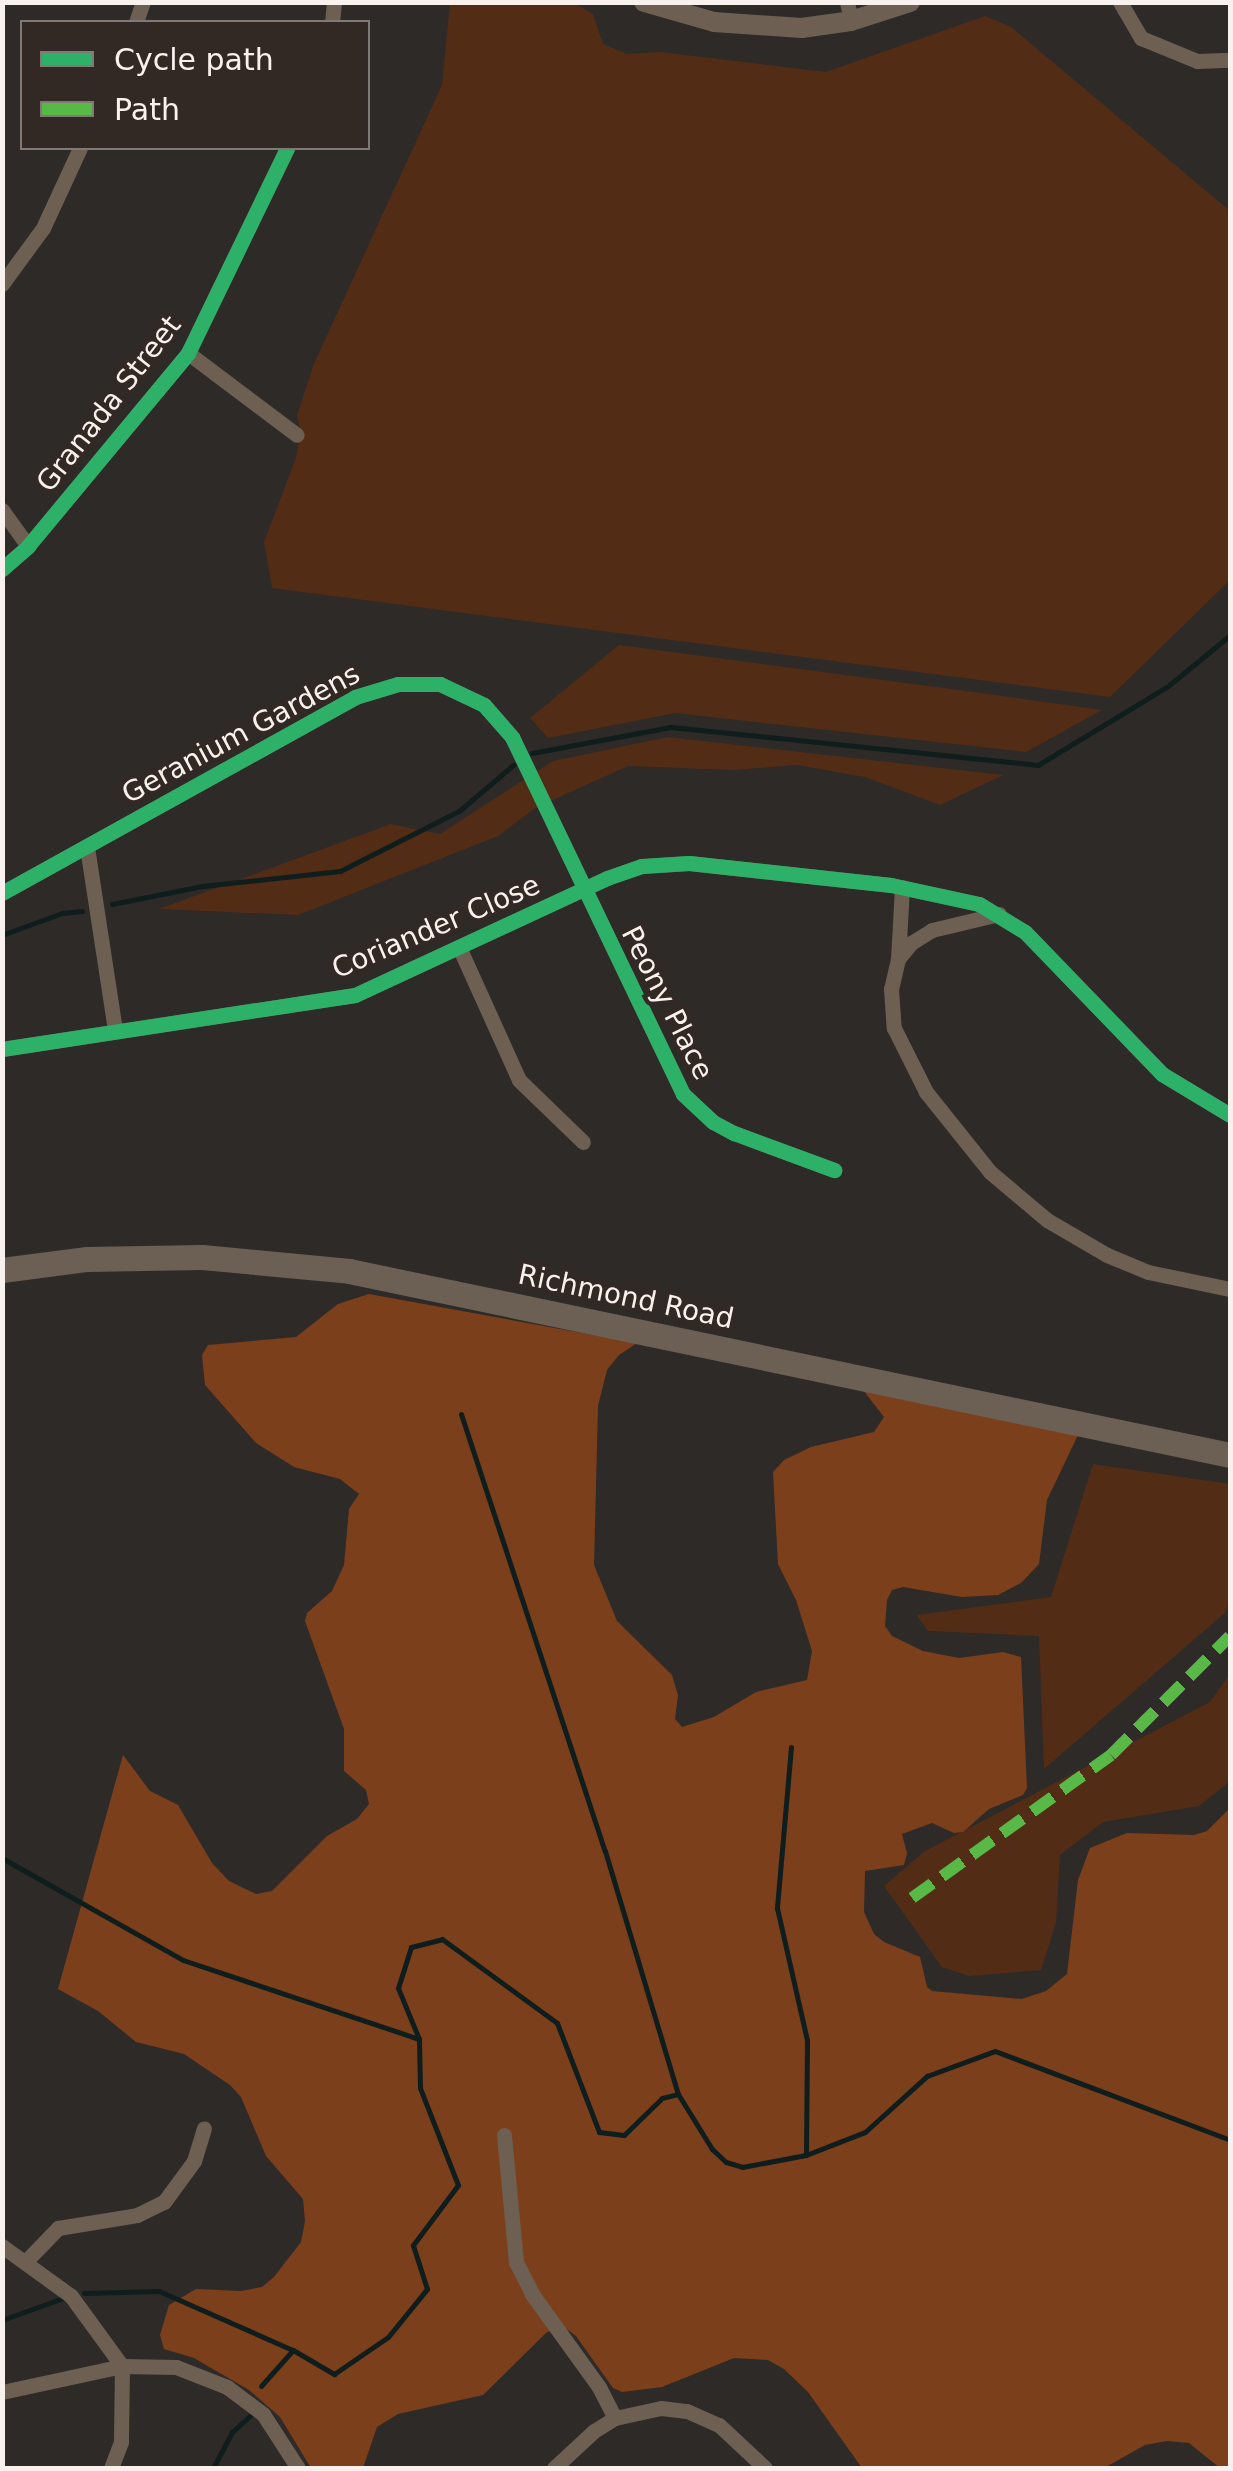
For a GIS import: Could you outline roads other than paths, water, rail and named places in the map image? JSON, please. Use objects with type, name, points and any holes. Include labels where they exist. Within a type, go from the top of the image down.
[{"type":"highway","name":"Richmond Road","points":[[2,1270],[87,1259],[202,1257],[349,1271],[1230,1455]]},
{"type":"street","points":[[644,2],[686,17],[748,26],[802,28],[849,12],[910,2]]},
{"type":"street","points":[[1120,2],[1141,38],[1198,61],[1230,60]]},
{"type":"street","points":[[2,284],[42,228],[79,150]]},
{"type":"street","name":"Granada Street","points":[[2,568],[28,546],[188,354],[286,150]]},
{"type":"street","points":[[188,354],[297,435]]},
{"type":"street","points":[[2,510],[28,546]]},
{"type":"street","name":"Geranium Gardens","points":[[2,893],[355,697],[376,688],[419,682],[462,692],[501,722],[521,752],[582,890]]},
{"type":"street","points":[[86,847],[114,1031]]},
{"type":"street","name":"Coriander Close","points":[[2,1049],[355,995],[624,872],[665,863],[902,886],[954,895],[1000,914],[1041,948],[1162,1074],[1230,1114]]},
{"type":"street","points":[[902,886],[891,1010],[908,1060],[948,1123],[990,1172],[1047,1220],[1106,1255],[1148,1272],[1230,1289]]},
{"type":"street","name":"Peony Place","points":[[582,890],[683,1094],[724,1128],[834,1170]]},
{"type":"street","points":[[898,959],[911,943],[932,930],[1000,914]]},
{"type":"street","points":[[459,947],[519,1080],[583,1142]]},
{"type":"street","points":[[27,2260],[58,2228],[137,2215],[164,2202],[194,2160],[204,2128]]},
{"type":"street","points":[[504,2135],[516,2262],[532,2294],[599,2387],[614,2418]]},
{"type":"street","points":[[2,2246],[27,2260],[70,2296],[122,2366],[121,2442],[111,2468]]},
{"type":"street","points":[[2,2392],[122,2366],[176,2367],[227,2387],[263,2414],[298,2468]]},
{"type":"street","points":[[554,2468],[573,2448],[614,2418],[661,2408],[686,2411],[720,2424],[759,2467]]},
{"type":"waterway","points":[[532,753],[671,727],[1038,765],[1168,686],[1230,635]]},
{"type":"waterway","points":[[112,904],[202,886],[340,871],[459,811],[513,765]]},
{"type":"waterway","points":[[2,935],[62,913],[82,911]]},
{"type":"waterway","points":[[461,1414],[605,1851],[678,2094]]},
{"type":"waterway","points":[[791,1747],[777,1908],[807,2040],[806,2155]]},
{"type":"waterway","points":[[2,1858],[183,1960],[419,2039]]},
{"type":"waterway","points":[[261,2386],[293,2350],[334,2374],[388,2337],[427,2289],[413,2245],[458,2185],[420,2088],[419,2039],[398,1988],[411,1947],[442,1939],[557,2023],[599,2132],[624,2135],[662,2098],[678,2094],[712,2149],[726,2162],[742,2167],[806,2155],[865,2132],[927,2076],[995,2051],[1230,2140]]},
{"type":"waterway","points":[[84,2293],[159,2291],[293,2350]]},
{"type":"waterway","points":[[2,2320],[63,2298]]},
{"type":"waterway","points":[[213,2468],[232,2432],[250,2416]]}]
